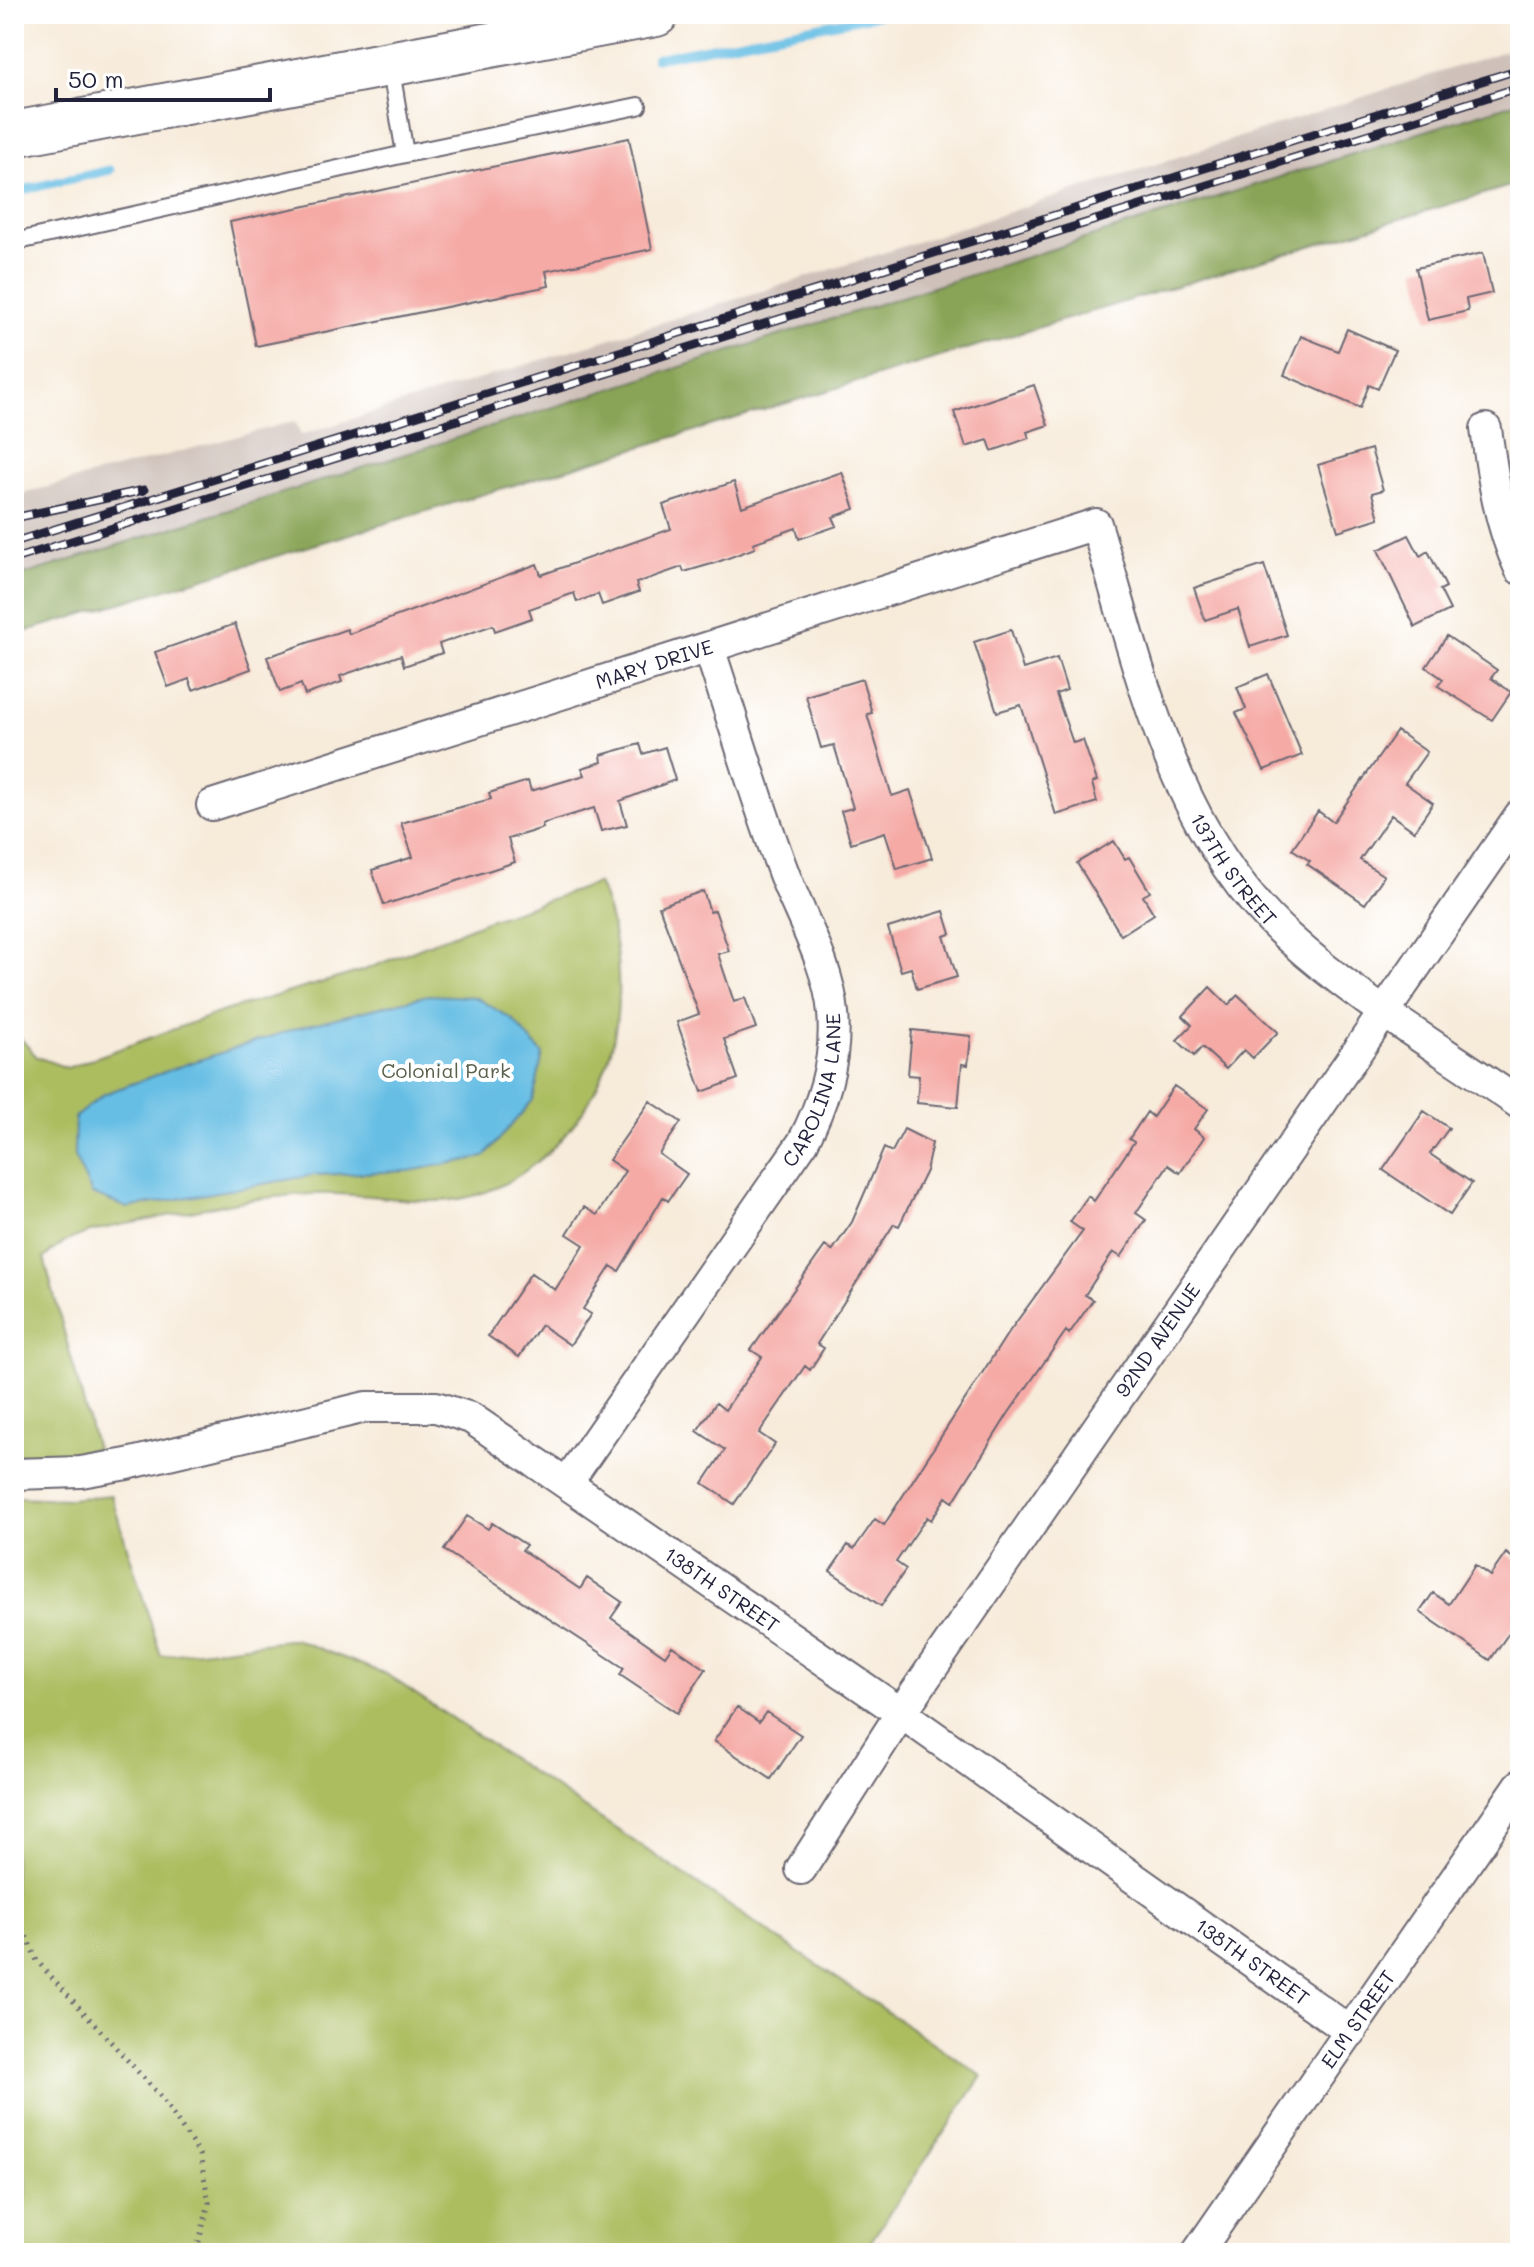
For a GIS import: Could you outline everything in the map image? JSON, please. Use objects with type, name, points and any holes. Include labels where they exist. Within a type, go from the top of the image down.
[{"type":"main road","points":[[14,134],[656,14]]},
{"type":"street","points":[[1486,429],[1501,522],[1520,569]]},
{"type":"street","name":"MARY DRIVE","points":[[212,805],[1096,524]]},
{"type":"street","name":"137TH STREET","points":[[1096,524],[1165,749],[1211,841],[1247,894],[1286,936],[1328,971],[1520,1104]]},
{"type":"street","name":"CAROLINA LANE","points":[[567,1483],[803,1142],[826,1090],[832,1058],[833,1011],[826,981],[783,872],[709,648]]},
{"type":"street","name":"92ND AVENUE","points":[[801,1869],[901,1713],[1520,815]]},
{"type":"street","name":"138TH STREET","points":[[14,1474],[81,1472],[127,1464],[366,1407],[403,1404],[436,1407],[471,1418],[901,1713],[1351,2032]]},
{"type":"street","name":"ELM STREET","points":[[1197,2253],[1520,1785]]},
{"type":"lane","points":[[390,62],[405,154]]},
{"type":"lane","points":[[14,242],[405,154],[638,106]]},
{"type":"path","points":[[14,1907],[37,1961],[161,2097],[200,2155],[209,2203],[196,2253]]},
{"type":"shaded area","points":[[1520,46],[1520,101],[14,578],[14,496],[295,421],[301,435],[855,262]]},
{"type":"green space","points":[[1520,101],[1520,183],[14,635],[14,578]]},
{"type":"green space","name":"Colonial Park","points":[[598,883],[606,904],[616,952],[618,1004],[615,1028],[603,1073],[591,1098],[557,1143],[513,1179],[461,1199],[433,1201],[327,1194],[270,1197],[103,1229],[66,1242],[44,1258],[96,1449],[58,1455],[14,1455],[14,1031],[37,1057],[67,1068],[224,1011],[362,971],[486,921]]},
{"type":"green space","points":[[111,1495],[161,1656],[294,1639],[386,1674],[982,2076],[863,2253],[15,2253],[27,2181],[14,2140],[14,1497],[70,1499]]},
{"type":"water","points":[[428,995],[475,997],[512,1019],[543,1054],[533,1100],[484,1157],[409,1171],[314,1175],[127,1208],[92,1194],[74,1156],[75,1117],[104,1094],[300,1027]]},
{"type":"building","points":[[629,138],[652,249],[546,271],[549,286],[256,346],[230,222]]},
{"type":"building","points":[[1483,253],[1492,293],[1466,299],[1468,311],[1428,320],[1416,268]]},
{"type":"building","points":[[1347,329],[1395,350],[1378,389],[1369,385],[1360,408],[1284,375],[1301,336],[1338,351]]},
{"type":"building","points":[[1034,385],[1048,425],[1027,432],[1029,438],[992,451],[988,440],[966,447],[954,412]]},
{"type":"building","points":[[1371,449],[1383,490],[1372,493],[1379,518],[1338,531],[1318,465]]},
{"type":"building","points":[[842,472],[855,509],[833,517],[837,526],[799,539],[796,528],[753,543],[755,548],[715,563],[684,572],[682,567],[636,583],[639,592],[602,605],[598,594],[577,602],[574,593],[529,609],[532,618],[495,631],[493,625],[439,644],[442,653],[404,666],[401,655],[340,676],[342,682],[305,695],[301,684],[280,692],[267,657],[347,629],[349,634],[537,564],[541,575],[671,529],[663,505],[734,482],[742,507]]},
{"type":"building","points":[[1409,535],[1420,556],[1428,551],[1446,587],[1440,590],[1450,610],[1415,627],[1378,550]]},
{"type":"building","points":[[1264,565],[1287,635],[1250,647],[1238,609],[1205,620],[1194,588]]},
{"type":"building","points":[[235,624],[251,669],[193,690],[189,679],[168,687],[155,652]]},
{"type":"building","points":[[1011,630],[1023,669],[1057,658],[1067,690],[1056,694],[1073,743],[1083,740],[1097,781],[1092,783],[1097,802],[1056,815],[1021,705],[997,712],[974,642]]},
{"type":"building","points":[[1447,636],[1497,670],[1491,678],[1511,692],[1492,720],[1438,686],[1443,679],[1426,667]]},
{"type":"building","points":[[1268,674],[1302,755],[1264,770],[1236,713],[1246,709],[1237,687]]},
{"type":"building","points":[[862,679],[872,713],[867,714],[892,796],[910,790],[932,858],[897,869],[885,832],[851,843],[841,811],[853,808],[834,745],[821,748],[806,696]]},
{"type":"building","points":[[1397,731],[1427,752],[1405,783],[1433,803],[1414,831],[1391,815],[1360,860],[1384,876],[1365,904],[1307,864],[1310,861],[1292,849],[1318,811],[1333,822]]},
{"type":"building","points":[[640,744],[643,754],[665,747],[675,780],[620,801],[627,825],[601,831],[594,808],[542,824],[543,828],[508,839],[515,862],[384,905],[372,870],[413,857],[401,823],[491,799],[489,793],[528,781],[531,791],[585,775],[582,768],[602,762],[601,755]]},
{"type":"building","points":[[1114,841],[1125,859],[1129,857],[1150,892],[1143,896],[1154,914],[1121,935],[1077,863]]},
{"type":"building","points":[[703,891],[710,912],[715,910],[729,951],[718,954],[734,1002],[745,998],[756,1028],[724,1039],[738,1079],[702,1092],[677,1022],[699,1014],[659,906]]},
{"type":"building","points":[[944,911],[951,934],[944,936],[957,977],[917,989],[911,968],[901,971],[888,928]]},
{"type":"building","points":[[1210,987],[1228,1005],[1238,995],[1278,1032],[1253,1058],[1244,1050],[1226,1069],[1202,1047],[1194,1056],[1177,1040],[1192,1025],[1183,1016]]},
{"type":"building","points":[[912,1030],[971,1036],[968,1065],[962,1064],[958,1107],[917,1103],[919,1076],[908,1075]]},
{"type":"building","points":[[1174,1086],[1208,1109],[1194,1129],[1204,1137],[1180,1173],[1168,1165],[1136,1213],[1146,1220],[1121,1257],[1113,1252],[1085,1295],[1093,1300],[1069,1334],[1066,1331],[1008,1414],[953,1502],[946,1497],[931,1520],[927,1517],[896,1562],[906,1569],[881,1606],[830,1571],[848,1545],[854,1549],[875,1519],[884,1525],[1006,1336],[1083,1231],[1070,1222],[1088,1196],[1094,1201],[1134,1142],[1129,1139],[1147,1112],[1153,1117]]},
{"type":"building","points":[[650,1101],[681,1122],[659,1154],[687,1174],[668,1201],[663,1197],[619,1271],[611,1266],[583,1309],[591,1314],[570,1345],[541,1325],[519,1357],[488,1336],[531,1273],[555,1290],[584,1245],[567,1234],[584,1207],[597,1215],[625,1171],[609,1160]]},
{"type":"building","points":[[1424,1111],[1449,1128],[1430,1154],[1472,1183],[1450,1215],[1383,1170]]},
{"type":"building","points":[[904,1129],[932,1143],[926,1171],[899,1226],[894,1224],[817,1344],[824,1348],[810,1370],[805,1366],[759,1433],[775,1444],[734,1504],[703,1483],[725,1450],[697,1431],[716,1403],[725,1410],[762,1357],[751,1350],[825,1246],[832,1251],[852,1222],[884,1148],[892,1152]]},
{"type":"building","points":[[467,1516],[488,1529],[492,1523],[526,1545],[522,1550],[580,1589],[587,1578],[622,1602],[611,1618],[665,1656],[672,1646],[706,1669],[677,1713],[620,1675],[624,1668],[444,1550]]},
{"type":"building","points":[[1506,1553],[1520,1563],[1520,1617],[1490,1660],[1420,1612],[1433,1593],[1449,1604],[1475,1565],[1490,1576]]},
{"type":"building","points":[[737,1707],[759,1722],[766,1712],[801,1735],[771,1779],[714,1741]]},
{"type":"waterway","points":[[656,58],[882,14]]},
{"type":"waterway","points":[[14,192],[110,170]]},
{"type":"railway","points":[[14,542],[1520,69]]},
{"type":"railway","points":[[14,559],[1520,87]]},
{"type":"railway","points":[[14,518],[144,490]]}]
